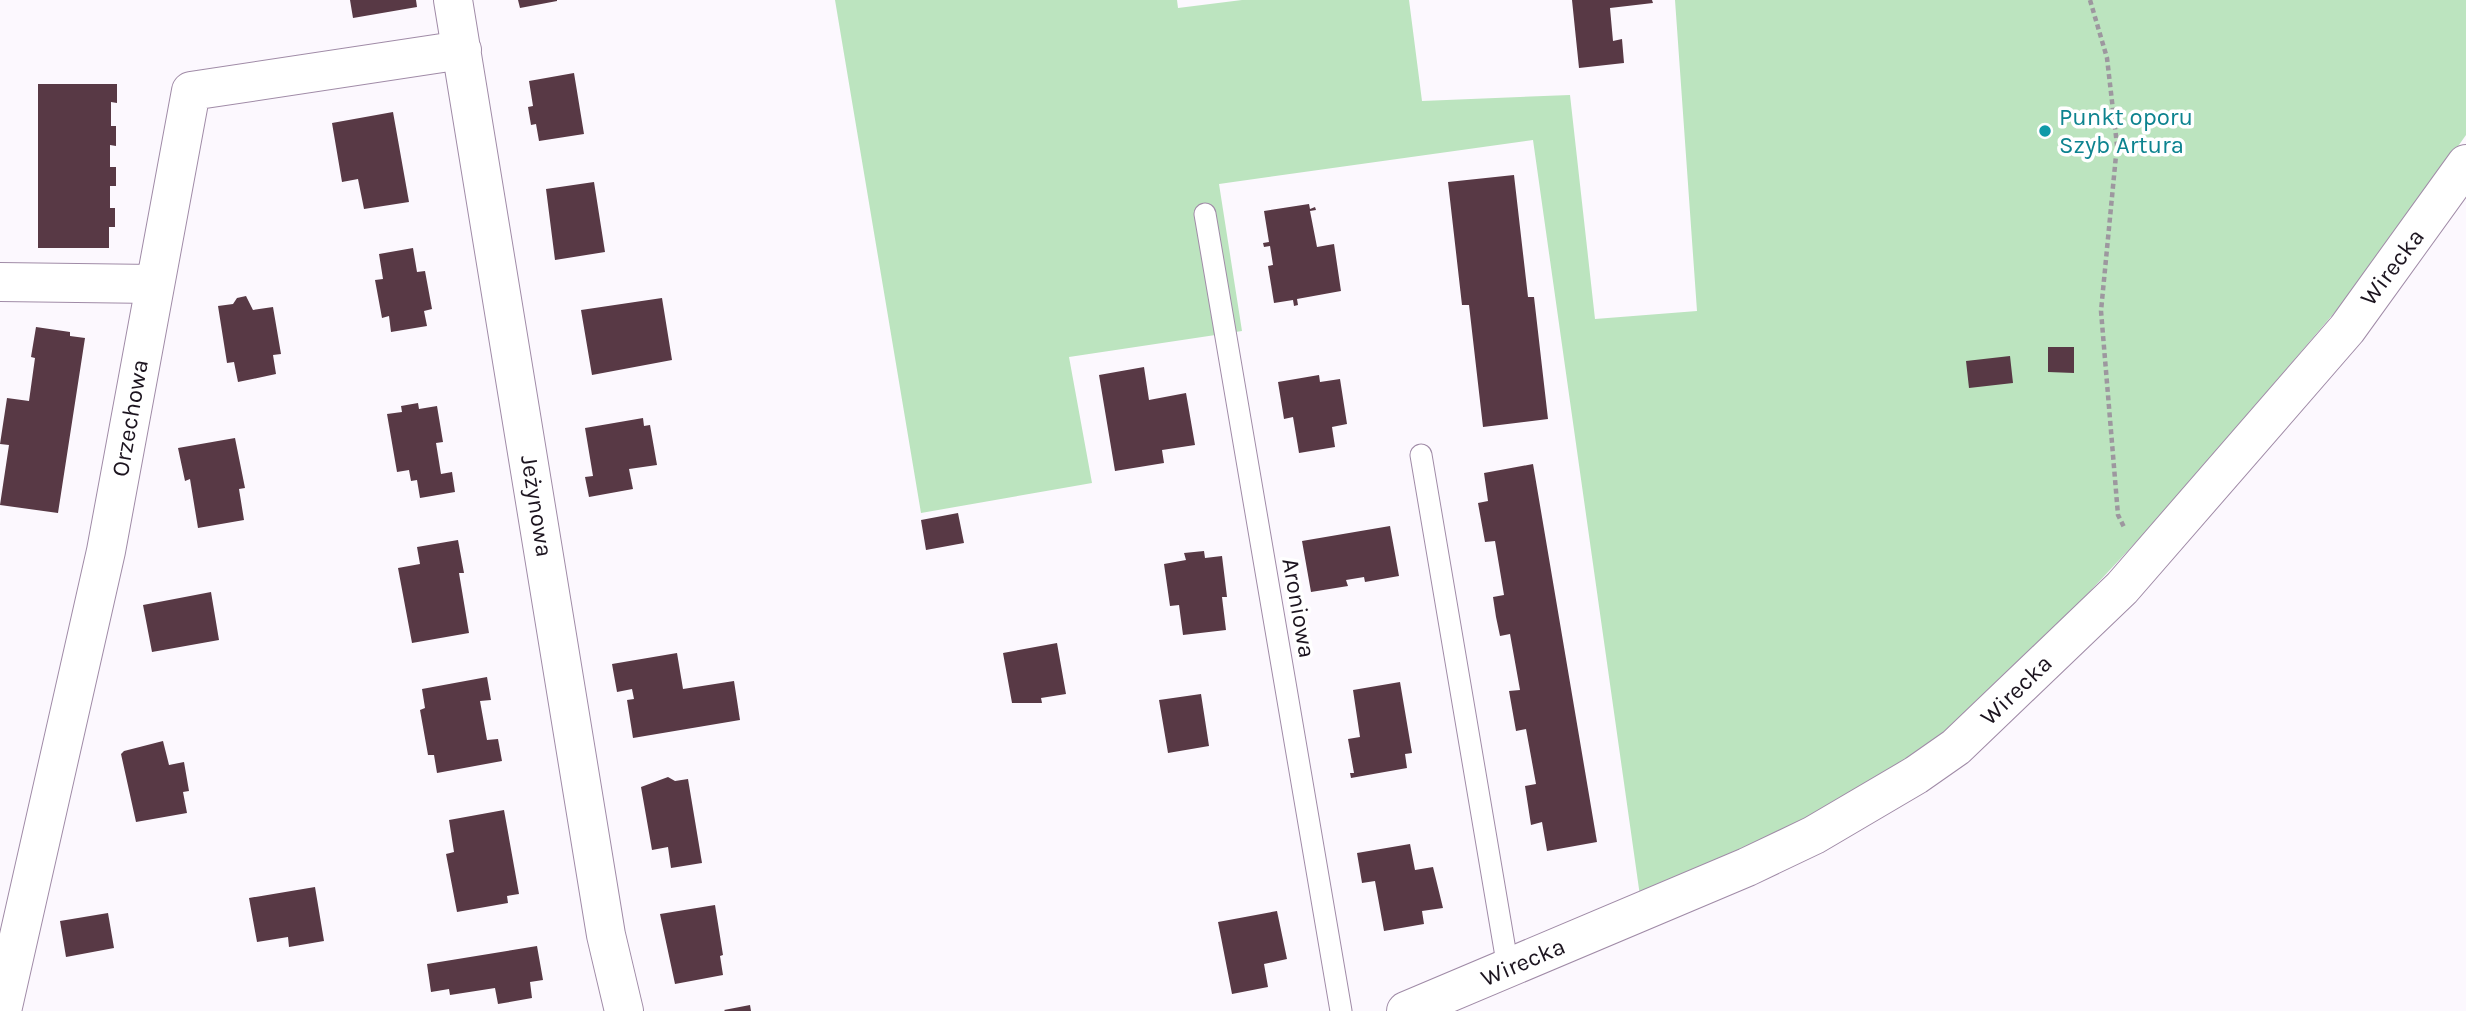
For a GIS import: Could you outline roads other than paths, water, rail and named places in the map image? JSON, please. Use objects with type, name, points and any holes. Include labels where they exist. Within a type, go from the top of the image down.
[{"type":"street","name":"Jeżynowa","points":[[453,0],[607,935],[624,1011]]},
{"type":"street","name":"Orzechowa","points":[[2,1011],[106,551],[191,91],[462,50]]},
{"type":"street","name":"Wirecka","points":[[1406,1011],[1747,867],[1814,835],[1916,775],[1956,747],[2141,566],[2347,329],[2466,164]]},
{"type":"street","points":[[0,282],[154,284]]},
{"type":"lane","name":"Aroniowa","points":[[1205,214],[1341,1011]]},
{"type":"lane","points":[[1421,455],[1508,968]]},
{"type":"place","name":"Punkt oporu Szyb Artura","points":[[2045,131]]}]
